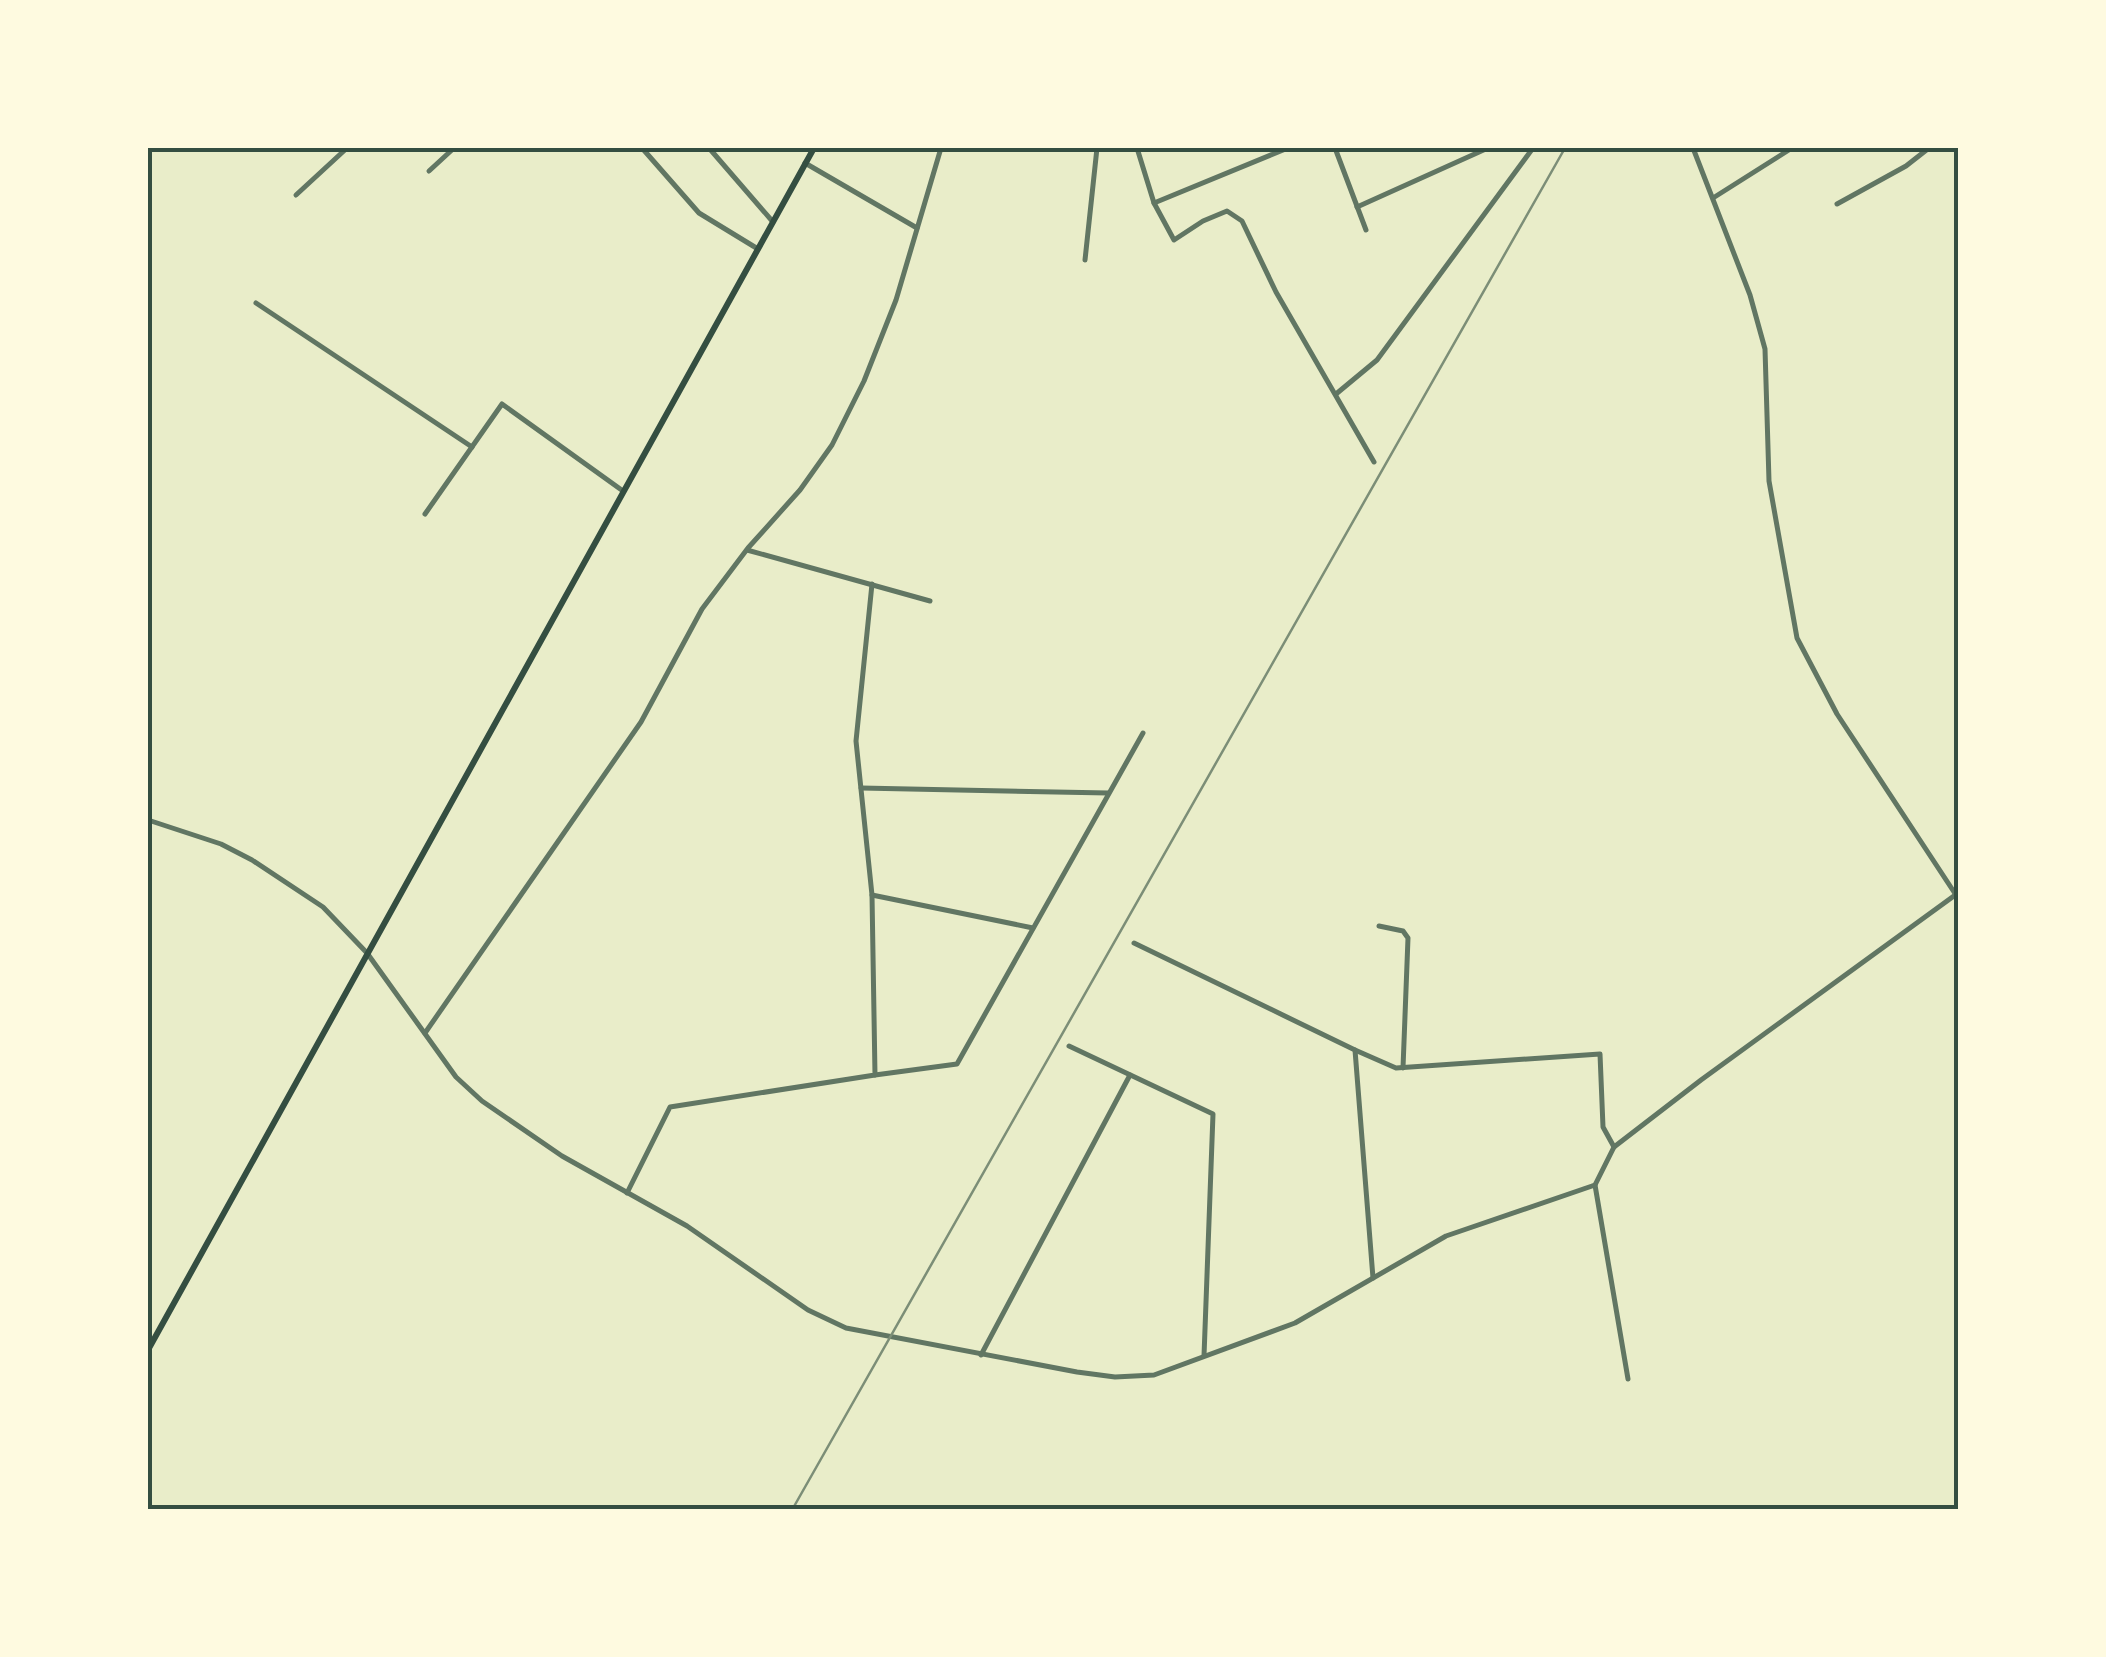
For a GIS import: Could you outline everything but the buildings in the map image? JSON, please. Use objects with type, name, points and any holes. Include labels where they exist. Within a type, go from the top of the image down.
[{"type":"main road","points":[[148,1350],[814,148]]},
{"type":"street","points":[[296,194],[347,148]]},
{"type":"street","points":[[429,171],[454,148]]},
{"type":"street","points":[[642,148],[699,213],[758,249]]},
{"type":"street","points":[[709,148],[773,222]]},
{"type":"street","points":[[426,1033],[641,722],[702,609],[832,445],[864,382],[889,316],[941,148]]},
{"type":"street","points":[[1085,260],[1097,148]]},
{"type":"street","points":[[1136,148],[1154,203],[1174,240],[1202,221],[1228,212],[1242,220],[1276,292],[1374,462]]},
{"type":"street","points":[[1154,203],[1288,148]]},
{"type":"street","points":[[1336,148],[1366,230]]},
{"type":"street","points":[[1357,207],[1488,148]]},
{"type":"street","points":[[1336,394],[1377,360],[1533,148]]},
{"type":"street","points":[[1628,1379],[1596,1184],[1614,1147],[1957,894],[1837,714],[1797,638],[1769,482],[1765,349],[1750,295],[1693,148]]},
{"type":"street","points":[[1712,198],[1792,148]]},
{"type":"street","points":[[1837,204],[1906,166],[1928,148]]},
{"type":"street","points":[[805,164],[918,228]]},
{"type":"street","points":[[256,303],[472,447]]},
{"type":"street","points":[[424,514],[502,404],[623,491]]},
{"type":"street","points":[[747,550],[930,601]]},
{"type":"street","points":[[872,584],[856,741],[872,894],[874,1075]]},
{"type":"street","points":[[627,1193],[670,1107],[957,1064],[1143,733]]},
{"type":"street","points":[[860,788],[1109,793]]},
{"type":"street","points":[[148,820],[205,837],[252,860],[322,907],[367,953],[456,1076],[482,1100],[562,1156],[687,1226],[825,1320],[889,1338],[1115,1377],[1154,1376],[1295,1323],[1458,1231],[1596,1184]]},
{"type":"street","points":[[872,894],[1034,928]]},
{"type":"street","points":[[1379,926],[1396,928],[1408,938],[1403,1068]]},
{"type":"street","points":[[1134,943],[1396,1068],[1600,1054],[1604,1127],[1614,1147]]},
{"type":"street","points":[[1069,1046],[1214,1114],[1204,1358]]},
{"type":"street","points":[[1355,1050],[1374,1278]]},
{"type":"street","points":[[982,1354],[1130,1075]]},
{"type":"railway","points":[[792,1510],[1565,148]]}]
